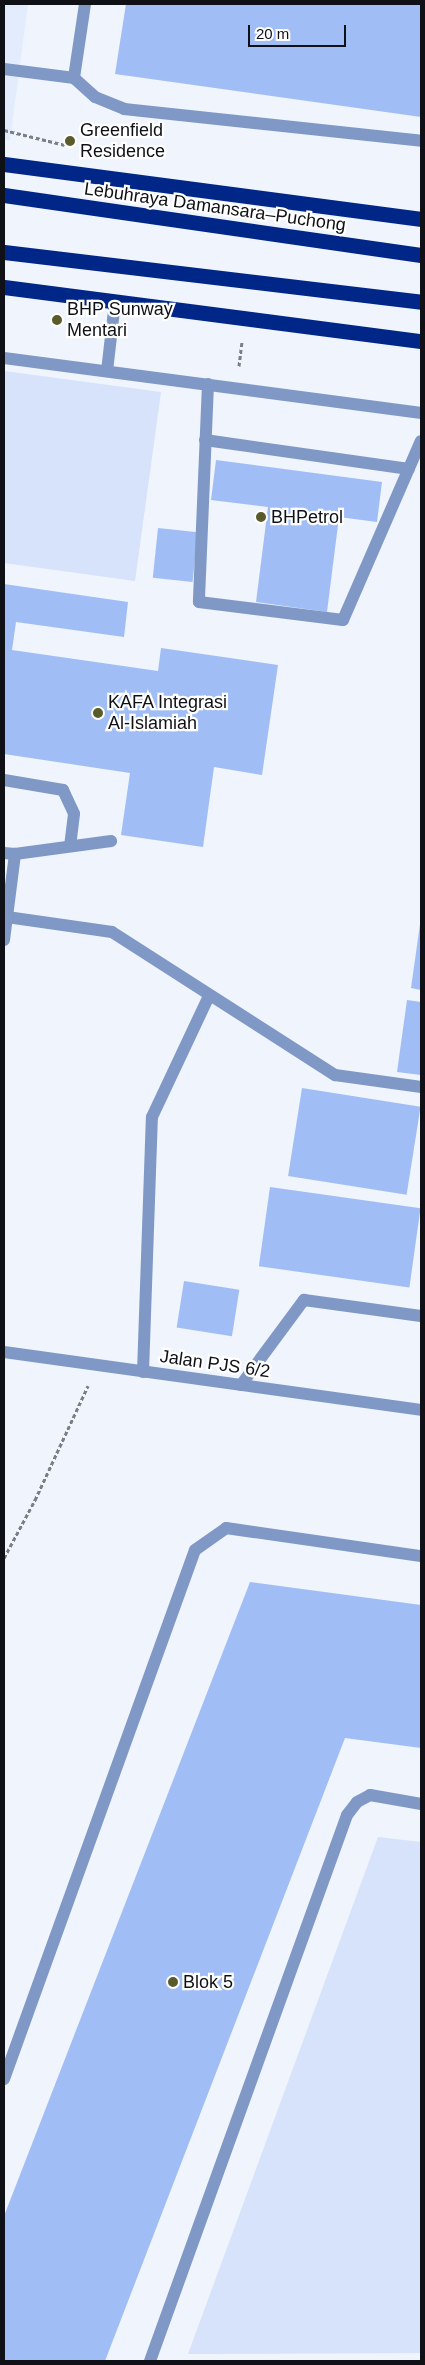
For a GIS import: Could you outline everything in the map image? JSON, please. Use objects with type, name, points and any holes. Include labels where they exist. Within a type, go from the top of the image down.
[{"type":"highway","points":[[4,164],[421,218]]},
{"type":"highway","name":"Lebuhraya Damansara–Puchong","points":[[4,195],[421,256]]},
{"type":"highway","points":[[367,248],[421,246]]},
{"type":"highway","points":[[4,252],[421,302]]},
{"type":"highway","points":[[4,287],[421,341]]},
{"type":"street","points":[[74,78],[85,4]]},
{"type":"street","points":[[4,69],[74,78],[95,97],[124,109],[421,141]]},
{"type":"street","points":[[107,371],[115,302]]},
{"type":"street","points":[[4,358],[421,414]]},
{"type":"street","points":[[208,384],[199,602],[343,620],[421,441]]},
{"type":"street","points":[[205,440],[409,469]]},
{"type":"street","points":[[4,780],[62,790],[74,814],[70,846]]},
{"type":"street","points":[[4,940],[7,917],[9,854],[111,842]]},
{"type":"street","points":[[7,917],[112,932],[209,996],[335,1075],[421,1087]]},
{"type":"street","points":[[143,1372],[152,1117],[209,996]]},
{"type":"street","points":[[241,1385],[304,1300],[421,1316]]},
{"type":"street","name":"Jalan PJS 6/2","points":[[4,1352],[421,1410]]},
{"type":"street","points":[[4,2079],[195,1550],[226,1528],[421,1556]]},
{"type":"street","points":[[150,2361],[347,1816],[357,1802],[370,1795],[421,1804]]},
{"type":"path","points":[[4,130],[46,140]]},
{"type":"path","points":[[236,388],[243,335]]},
{"type":"path","points":[[4,1558],[99,1366]]},
{"type":"shaded area","points":[[4,4],[28,4],[10,140],[4,140]]},
{"type":"shaded area","points":[[4,371],[161,392],[135,581],[4,563]]},
{"type":"shaded area","points":[[378,1837],[421,1842],[421,2353],[188,2354]]},
{"type":"building","points":[[126,4],[421,4],[421,117],[115,74]]},
{"type":"building","points":[[216,460],[382,482],[377,522],[339,517],[327,612],[256,602],[268,507],[211,500]]},
{"type":"building","points":[[158,528],[198,532],[193,582],[153,578]]},
{"type":"building","points":[[4,584],[128,602],[124,637],[16,622],[12,650],[158,671],[161,648],[278,665],[262,775],[214,767],[203,847],[121,835],[130,773],[4,754]]},
{"type":"building","points":[[421,924],[421,990],[411,988]]},
{"type":"building","points":[[407,1000],[421,1002],[421,1075],[397,1072]]},
{"type":"building","points":[[302,1088],[421,1107],[407,1195],[288,1176]]},
{"type":"building","points":[[270,1187],[421,1208],[409,1287],[259,1266]]},
{"type":"building","points":[[184,1281],[239,1290],[232,1336],[177,1327]]},
{"type":"building","name":"Blok 5","points":[[250,1582],[421,1605],[421,1748],[345,1738],[105,2361],[4,2361],[4,2216]]},
{"type":"place","name":"Greenfield Residence","points":[[70,141]]},
{"type":"place","name":"BHP Sunway Mentari","points":[[57,320]]},
{"type":"place","name":"BHPetrol","points":[[261,517]]},
{"type":"place","name":"KAFA Integrasi Al-Islamiah","points":[[98,713]]},
{"type":"place","name":"Blok 5","points":[[173,1982]]}]
